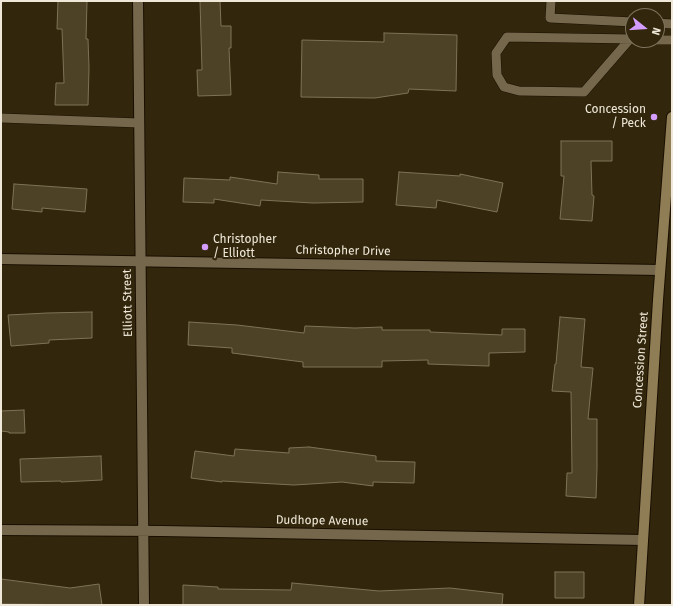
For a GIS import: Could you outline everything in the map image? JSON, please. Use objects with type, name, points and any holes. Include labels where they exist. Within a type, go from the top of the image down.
[{"type":"main road","name":"Concession Street","points":[[639,605],[660,270],[672,117]]},
{"type":"street","name":"Elliott Street","points":[[138,1],[142,530],[144,605]]},
{"type":"street","name":"Christopher Drive","points":[[1,259],[660,270]]},
{"type":"street","name":"Dudhope Avenue","points":[[1,530],[142,530],[643,540]]},
{"type":"lane","points":[[551,1],[550,18],[625,22]]},
{"type":"lane","points":[[507,37],[631,39],[584,92],[519,91],[504,87],[497,75],[496,53],[507,37]]},
{"type":"lane","points":[[1,118],[139,123]]},
{"type":"building","points":[[58,1],[87,1],[86,39],[88,39],[89,68],[88,105],[55,105],[56,83],[64,83],[62,29],[57,29]]},
{"type":"building","points":[[200,1],[220,1],[221,26],[231,26],[231,48],[229,48],[231,95],[198,96],[197,70],[202,70]]},
{"type":"building","points":[[384,33],[457,35],[456,91],[409,89],[408,93],[375,98],[301,97],[302,40],[384,42]]},
{"type":"building","points":[[561,141],[612,141],[612,161],[591,161],[592,195],[594,196],[592,221],[560,219],[564,176],[561,176]]},
{"type":"building","points":[[278,172],[319,175],[319,179],[363,179],[363,202],[313,203],[261,200],[260,206],[214,199],[214,203],[183,202],[184,178],[230,180],[230,177],[277,184]]},
{"type":"building","points":[[399,172],[460,176],[460,174],[503,183],[497,212],[437,200],[436,208],[396,205]]},
{"type":"building","points":[[14,184],[87,189],[85,212],[42,208],[42,212],[12,209]]},
{"type":"building","points":[[92,312],[92,338],[49,340],[49,343],[11,346],[8,315]]},
{"type":"building","points":[[560,317],[585,319],[581,367],[593,368],[588,419],[597,419],[596,498],[566,496],[567,473],[572,473],[571,392],[552,391]]},
{"type":"building","points":[[189,322],[237,325],[304,333],[305,326],[355,328],[382,327],[382,330],[430,330],[430,332],[502,335],[502,329],[525,329],[525,352],[489,353],[489,366],[428,364],[428,360],[382,361],[382,367],[303,367],[303,362],[232,353],[232,348],[188,345]]},
{"type":"building","points":[[24,410],[25,433],[9,433],[1,431],[1,411]]},
{"type":"building","points":[[309,447],[376,456],[376,461],[415,462],[414,483],[373,482],[373,486],[342,482],[294,485],[222,482],[191,478],[195,451],[234,456],[235,449],[289,453],[289,448]]},
{"type":"building","points":[[101,456],[102,480],[21,482],[20,459]]},
{"type":"building","points":[[555,572],[584,572],[584,598],[555,598]]},
{"type":"building","points":[[1,579],[70,588],[99,584],[102,605],[1,604]]},
{"type":"building","points":[[292,583],[379,591],[450,588],[503,594],[502,605],[183,605],[183,585],[218,587],[218,589],[291,590]]},
{"type":"place","name":"Concession / Peck","points":[[654,117]]},
{"type":"place","name":"Christopher / Elliott","points":[[205,247]]}]
